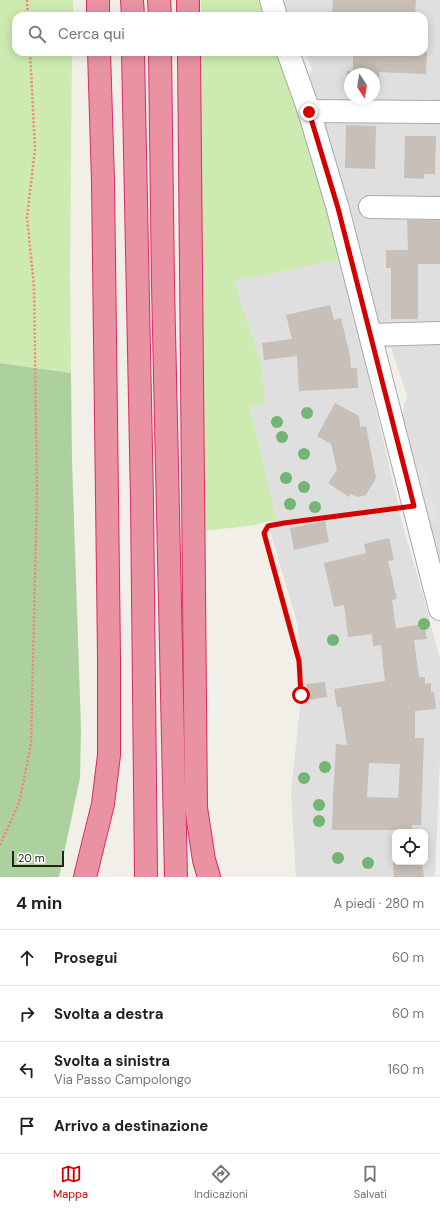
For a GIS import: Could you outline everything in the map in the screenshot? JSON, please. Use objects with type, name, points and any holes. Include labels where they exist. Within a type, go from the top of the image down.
[{"type":"highway","points":[[98,0],[98,12]]},
{"type":"highway","points":[[132,0],[133,12]]},
{"type":"highway","points":[[159,0],[160,12]]},
{"type":"highway","points":[[188,0],[188,12]]},
{"type":"highway","points":[[85,877],[103,804],[109,754],[109,609],[103,196],[99,56]]},
{"type":"highway","points":[[133,56],[142,492],[146,877]]},
{"type":"highway","points":[[160,56],[163,285],[176,877]]},
{"type":"highway","points":[[189,56],[196,808],[204,860],[209,877]]},
{"type":"street","points":[[270,0],[274,12]]},
{"type":"street","points":[[289,56],[309,112],[338,208],[440,609]]},
{"type":"street","points":[[309,112],[440,112]]},
{"type":"street","points":[[370,207],[440,208]]},
{"type":"street","points":[[370,335],[440,333]]},
{"type":"path","points":[[27,0],[28,12]]},
{"type":"path","points":[[0,845],[19,803],[31,744],[37,491],[34,287],[26,217],[35,149],[30,56]]},
{"type":"path","points":[[301,695],[299,661],[264,533],[268,526],[414,506]]},
{"type":"shaded area","points":[[276,0],[440,0],[440,583],[426,524],[438,521],[423,465],[412,467],[400,423],[407,395],[391,348],[379,345],[303,77],[313,71],[307,56],[428,56],[428,12],[281,12]]},
{"type":"shaded area","points":[[341,260],[399,513],[440,659],[440,756],[435,877],[296,877],[291,792],[300,708],[298,626],[271,534],[269,520],[276,519],[250,406],[266,405],[234,281]]},
{"type":"shaded area","points":[[423,464],[438,521],[426,524],[412,467]]},
{"type":"green space","points":[[0,0],[73,0],[73,12],[12,12],[12,56],[72,56],[70,273],[71,373],[0,363]]},
{"type":"green space","points":[[201,0],[258,0],[262,12],[201,12]]},
{"type":"green space","points":[[201,56],[278,56],[310,144],[341,260],[234,281],[260,360],[266,405],[250,406],[276,519],[255,525],[204,531]]},
{"type":"green space","points":[[0,363],[71,373],[72,460],[81,729],[80,778],[59,877],[0,877]]},
{"type":"building","points":[[333,0],[416,0],[415,12],[332,12]]},
{"type":"building","points":[[353,56],[427,56],[426,74],[380,72],[380,68],[353,68]]},
{"type":"building","points":[[346,125],[376,126],[375,169],[345,168]]},
{"type":"building","points":[[405,136],[436,136],[435,174],[424,174],[424,179],[404,178]]},
{"type":"building","points":[[407,220],[440,220],[440,264],[418,264],[418,319],[391,319],[391,268],[386,268],[386,250],[408,250]]},
{"type":"building","points":[[330,305],[334,320],[341,318],[350,356],[351,368],[357,368],[358,388],[299,391],[297,356],[264,360],[262,343],[292,339],[286,315]]},
{"type":"building","points":[[335,403],[359,416],[360,427],[366,426],[376,478],[366,495],[358,497],[351,494],[349,497],[328,483],[337,470],[331,444],[317,436]]},
{"type":"building","points":[[325,521],[329,542],[294,550],[290,528]]},
{"type":"building","points":[[389,538],[394,560],[388,561],[397,599],[392,600],[396,628],[424,624],[427,639],[414,640],[419,677],[425,677],[425,684],[431,683],[431,692],[434,692],[436,709],[415,711],[415,738],[424,738],[421,825],[412,825],[412,829],[332,830],[336,744],[347,745],[341,707],[337,707],[334,689],[385,681],[381,645],[373,646],[372,634],[348,637],[344,605],[334,607],[324,563],[366,553],[364,544]],"holes":[[[369,763],[400,764],[398,798],[367,797]]]},
{"type":"building","points":[[325,682],[327,697],[309,700],[306,684]]},
{"type":"building","points":[[393,865],[422,865],[424,877],[394,877]]},
{"type":"route","points":[[301,695],[299,661],[264,533],[268,526],[414,506],[338,208],[309,112]]}]
